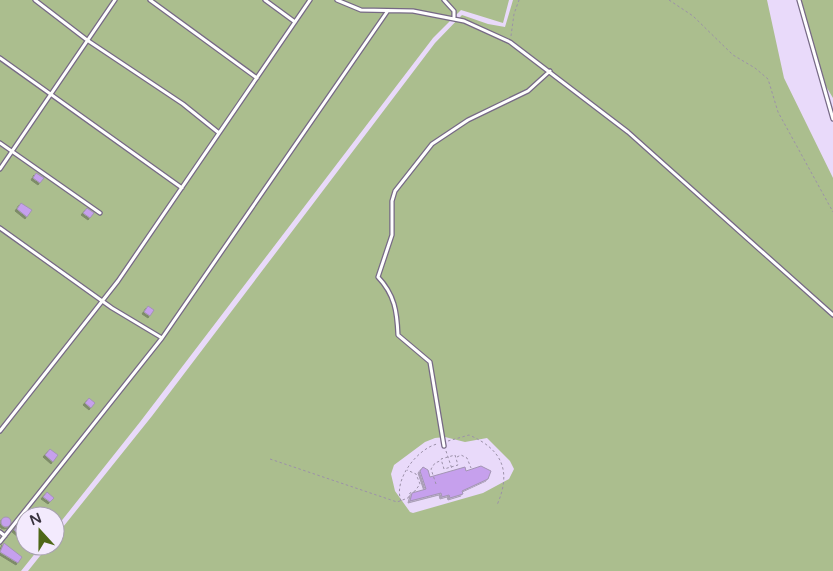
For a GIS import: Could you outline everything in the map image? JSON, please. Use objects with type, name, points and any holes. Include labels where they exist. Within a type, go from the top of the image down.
[{"type":"lane","points":[[34,0],[87,40],[183,104],[219,134]]},
{"type":"lane","points":[[0,169],[115,0]]},
{"type":"lane","points":[[150,0],[257,78]]},
{"type":"lane","points":[[265,0],[295,22]]},
{"type":"lane","points":[[0,431],[104,300],[310,0]]},
{"type":"lane","points":[[337,0],[361,10],[413,12],[454,19],[478,26],[510,42],[628,132],[833,315]]},
{"type":"lane","points":[[444,0],[454,11],[454,19]]},
{"type":"lane","points":[[799,0],[833,119]]},
{"type":"lane","points":[[0,542],[162,338],[386,12]]},
{"type":"lane","points":[[0,58],[182,188]]},
{"type":"lane","points":[[444,444],[430,362],[398,335],[396,305],[386,285],[378,277],[392,235],[392,200],[395,191],[432,144],[468,120],[528,90],[550,71]]},
{"type":"lane","points":[[0,143],[100,213]]},
{"type":"lane","points":[[0,228],[122,314],[162,338]]},
{"type":"lane","points":[[0,532],[5,536]]},
{"type":"path","points":[[510,42],[514,14],[519,0]]},
{"type":"path","points":[[669,0],[693,16],[733,55],[755,68],[768,79],[778,112],[833,212]]},
{"type":"path","points":[[401,501],[398,492],[407,470],[423,450],[468,435],[490,446],[500,461],[506,476],[497,505]]},
{"type":"path","points":[[444,444],[451,468]]},
{"type":"path","points":[[436,484],[431,469],[435,463],[448,457],[461,455],[468,458],[471,468]]},
{"type":"path","points":[[441,461],[444,469],[451,468],[458,465],[456,457]]},
{"type":"path","points":[[270,459],[397,502],[408,498],[410,493],[415,491],[420,484],[416,474],[407,470]]},
{"type":"green space","points":[[0,0],[509,0],[503,23],[461,10],[433,38],[140,422],[65,516],[65,506],[15,506],[15,556],[33,556],[21,571],[0,571]]},
{"type":"green space","points":[[513,0],[767,0],[784,78],[833,178],[833,571],[28,571],[40,556],[65,556],[65,525],[152,416],[435,43],[462,15],[488,24],[505,27]],"holes":[[[445,437],[465,442],[487,438],[510,461],[514,469],[509,479],[483,493],[413,513],[410,512],[395,491],[391,474],[394,465],[425,442],[435,438]]]},
{"type":"green space","points":[[799,0],[833,0],[833,98],[821,78]]},
{"type":"building","points":[[36,173],[44,178],[40,183],[33,178]]},
{"type":"building","points":[[21,203],[32,210],[27,217],[17,209]]},
{"type":"building","points":[[87,208],[94,213],[90,218],[83,213]]},
{"type":"building","points":[[148,306],[154,310],[150,316],[144,312]]},
{"type":"building","points":[[89,398],[95,403],[91,408],[85,403]]},
{"type":"building","points":[[50,449],[58,455],[53,462],[45,455]]},
{"type":"building","points":[[481,466],[491,471],[488,479],[462,491],[463,494],[450,498],[449,495],[442,497],[441,493],[410,501],[412,493],[426,489],[420,471],[423,467],[428,470],[430,477],[465,467],[466,471]]},
{"type":"building","points":[[47,492],[54,498],[50,502],[43,497]]},
{"type":"building","points":[[4,517],[8,517],[11,522],[10,526],[4,527],[1,524],[1,520]]},
{"type":"building","points":[[4,543],[15,552],[15,556],[22,557],[18,563],[0,552]]}]
